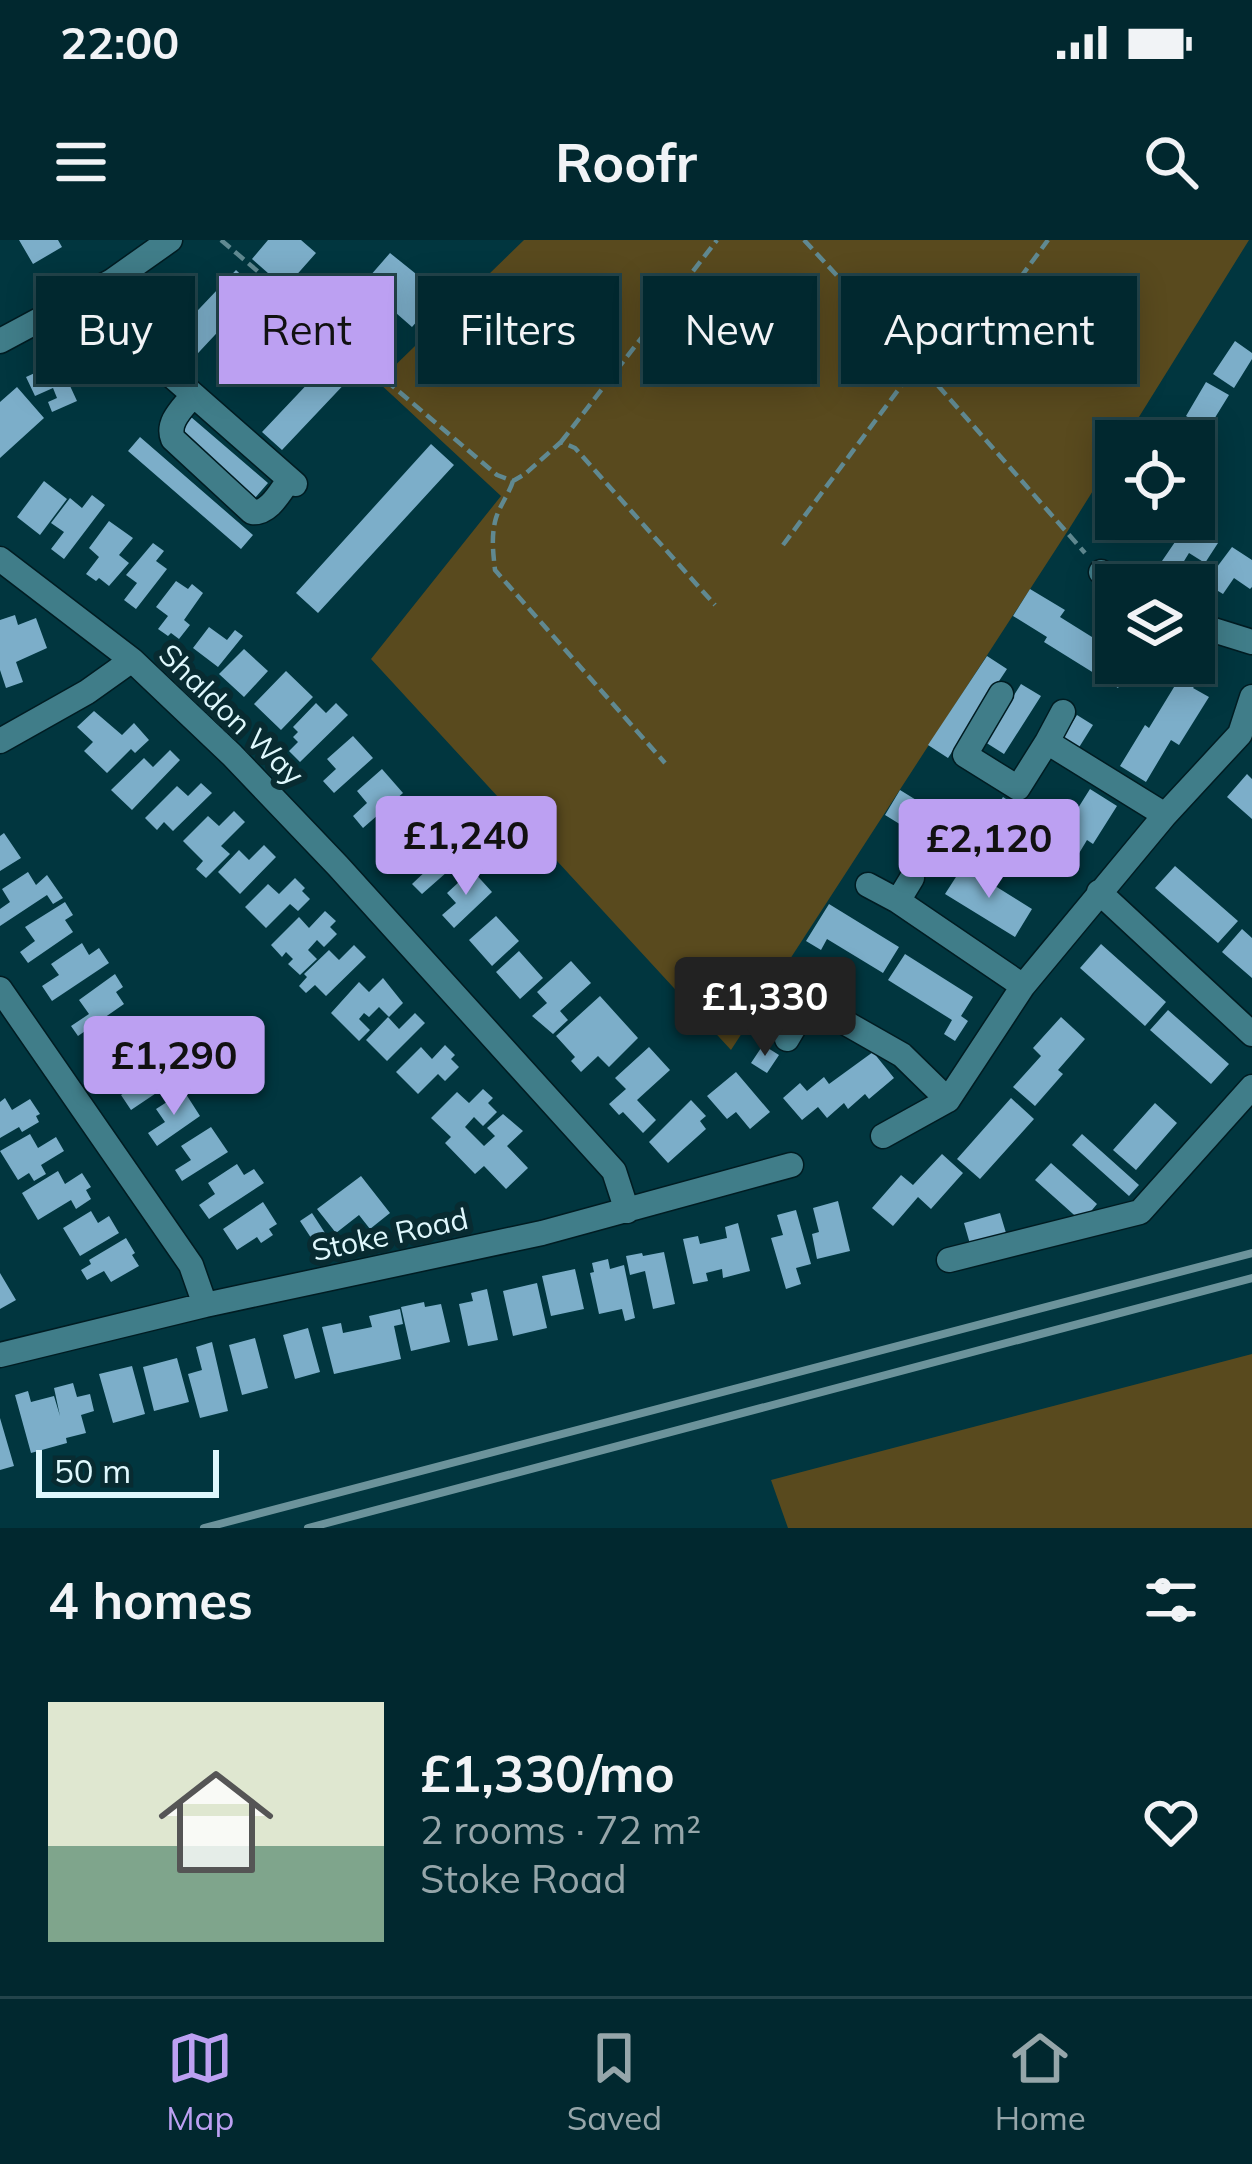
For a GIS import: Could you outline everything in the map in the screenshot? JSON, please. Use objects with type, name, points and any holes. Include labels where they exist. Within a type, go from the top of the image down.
[{"type":"street","points":[[123,240],[137,264]]},
{"type":"street","points":[[119,276],[170,240]]},
{"type":"street","points":[[0,340],[36,321]]},
{"type":"street","points":[[182,384],[193,394],[292,482],[266,510],[252,512],[173,440],[171,425],[193,394]]},
{"type":"street","name":"Shaldon Way","points":[[0,559],[132,661],[232,755],[614,1171],[627,1211]]},
{"type":"street","points":[[1215,631],[1252,642]]},
{"type":"street","points":[[0,741],[132,661]]},
{"type":"street","points":[[1001,694],[965,755],[1018,788],[1063,712]]},
{"type":"street","points":[[883,1136],[948,1100],[1023,986],[1165,814],[1240,734],[1252,698]]},
{"type":"street","points":[[1047,742],[1165,814]]},
{"type":"street","points":[[898,902],[912,878]]},
{"type":"street","points":[[868,885],[1023,986]]},
{"type":"street","points":[[1099,892],[1252,1034]]},
{"type":"street","points":[[0,989],[191,1265],[205,1305]]},
{"type":"street","points":[[787,1039],[809,1002],[902,1055],[948,1100]]},
{"type":"street","points":[[949,1260],[1140,1212],[1252,1087]]},
{"type":"street","name":"Stoke Road","points":[[0,1354],[542,1233],[791,1165]]},
{"type":"path","points":[[221,240],[497,475],[513,481]]},
{"type":"path","points":[[665,763],[495,569],[492,540],[496,515],[513,481],[561,442],[717,240]]},
{"type":"path","points":[[804,240],[841,280]]},
{"type":"path","points":[[1021,276],[1048,240]]},
{"type":"path","points":[[783,545],[903,384]]},
{"type":"path","points":[[937,384],[1098,564]]},
{"type":"path","points":[[561,442],[575,448],[716,605]]},
{"type":"shaded area","points":[[524,240],[1249,240],[1137,420],[1095,420],[1095,488],[731,1050],[371,659],[501,496],[380,384],[394,384],[394,366],[418,343],[418,384],[619,384],[619,276],[487,276]]},
{"type":"shaded area","points":[[1252,1354],[1252,1528],[788,1528],[771,1480]]},
{"type":"building","points":[[19,240],[58,240],[62,247],[33,264]]},
{"type":"building","points":[[268,240],[301,240],[316,253],[296,276],[271,276],[252,259]]},
{"type":"building","points":[[390,253],[419,276],[418,320],[412,327],[394,311],[394,276],[370,276]]},
{"type":"building","points":[[219,288],[219,331],[195,356],[195,313]]},
{"type":"building","points":[[1235,341],[1252,353],[1252,359],[1234,388],[1213,374]]},
{"type":"building","points":[[36,372],[36,384],[69,384],[77,401],[52,412],[48,402],[57,398],[53,388],[35,396],[26,377]]},
{"type":"building","points":[[1206,382],[1229,395],[1214,420],[1186,416]]},
{"type":"building","points":[[307,384],[344,384],[282,450],[262,432]]},
{"type":"building","points":[[17,387],[44,418],[0,458],[0,402]]},
{"type":"building","points":[[191,417],[268,483],[255,498],[178,431]]},
{"type":"building","points":[[140,437],[253,535],[241,549],[128,451]]},
{"type":"building","points":[[431,444],[454,465],[318,613],[296,593]]},
{"type":"building","points":[[44,481],[67,499],[40,535],[17,517]]},
{"type":"building","points":[[92,495],[105,505],[64,559],[51,549],[64,532],[51,523],[70,498],[82,508]]},
{"type":"building","points":[[109,521],[133,538],[119,555],[129,563],[109,586],[86,574],[99,557],[89,548]]},
{"type":"building","points":[[1176,540],[1218,543],[1205,563],[1189,553],[1182,564],[1162,561]]},
{"type":"building","points":[[153,543],[164,551],[156,561],[167,569],[136,609],[124,600],[137,583],[126,575]]},
{"type":"building","points":[[1232,547],[1252,560],[1252,587],[1234,578],[1223,594],[1215,589],[1215,570]]},
{"type":"building","points":[[176,581],[188,589],[192,584],[203,593],[184,620],[190,625],[179,639],[158,629],[168,616],[156,607]]},
{"type":"building","points":[[1030,589],[1065,610],[1060,617],[1095,639],[1095,674],[1044,642],[1047,637],[1013,616]]},
{"type":"building","points":[[15,615],[18,625],[36,618],[47,648],[16,662],[23,682],[6,688],[0,670],[0,620]]},
{"type":"building","points":[[209,627],[227,640],[235,630],[243,636],[218,667],[193,648]]},
{"type":"building","points":[[244,649],[268,671],[244,697],[219,674]]},
{"type":"building","points":[[987,656],[1007,669],[948,758],[928,745]]},
{"type":"building","points":[[286,671],[313,697],[281,730],[254,704]]},
{"type":"building","points":[[1021,684],[1041,696],[1004,754],[985,742]]},
{"type":"building","points":[[1176,684],[1196,684],[1193,688],[1209,697],[1179,745],[1171,740],[1146,782],[1120,766],[1145,725],[1149,728]]},
{"type":"building","points":[[316,703],[326,713],[336,703],[348,715],[300,762],[289,751],[298,742],[293,727]]},
{"type":"building","points":[[94,711],[122,735],[134,723],[149,740],[135,753],[131,749],[107,773],[84,751],[93,742],[77,727]]},
{"type":"building","points":[[1077,715],[1093,725],[1078,749],[1062,738]]},
{"type":"building","points":[[353,736],[373,758],[334,793],[323,781],[336,769],[327,759]]},
{"type":"building","points":[[170,750],[180,760],[132,810],[111,790],[144,758],[153,767]]},
{"type":"building","points":[[382,769],[403,793],[363,828],[353,816],[367,803],[357,791]]},
{"type":"building","points":[[1247,774],[1252,779],[1252,819],[1227,797]]},
{"type":"building","points":[[201,783],[212,793],[173,831],[164,822],[157,830],[145,818],[177,786],[188,796]]},
{"type":"building","points":[[1090,789],[1117,806],[1093,844],[1087,840],[1066,875],[1039,858],[1062,820],[1068,824]]},
{"type":"building","points":[[900,790],[973,835],[958,860],[885,815]]},
{"type":"building","points":[[1003,797],[1018,807],[1006,825],[991,816]]},
{"type":"building","points":[[234,811],[245,822],[221,846],[230,854],[206,878],[196,869],[203,861],[183,841],[208,816],[219,826]]},
{"type":"building","points":[[401,822],[423,847],[401,867],[379,842]]},
{"type":"building","points":[[4,833],[21,858],[0,871],[0,836]]},
{"type":"building","points":[[444,834],[464,857],[422,894],[412,884],[429,868],[418,857]]},
{"type":"building","points":[[264,845],[276,857],[240,894],[218,872],[239,850],[249,860]]},
{"type":"building","points":[[963,866],[1032,909],[1015,937],[945,894]]},
{"type":"building","points":[[1175,866],[1238,921],[1218,943],[1155,888]]},
{"type":"building","points":[[472,870],[492,892],[454,928],[442,915],[456,903],[447,893]]},
{"type":"building","points":[[28,872],[36,885],[47,875],[63,898],[53,904],[47,895],[0,926],[0,909],[10,902],[2,889]]},
{"type":"building","points":[[295,878],[310,899],[298,911],[290,904],[266,928],[245,907],[268,884],[279,894]]},
{"type":"building","points":[[65,902],[73,915],[65,920],[73,932],[28,963],[20,952],[35,941],[25,927]]},
{"type":"building","points":[[829,904],[899,947],[883,973],[827,939],[821,950],[806,941]]},
{"type":"building","points":[[325,911],[336,921],[330,927],[337,934],[324,947],[317,940],[308,950],[317,959],[300,975],[288,964],[293,959],[286,952],[282,957],[271,945],[299,917],[309,928]]},
{"type":"building","points":[[496,916],[519,941],[492,966],[469,940]]},
{"type":"building","points":[[1242,929],[1252,938],[1252,978],[1222,952]]},
{"type":"building","points":[[82,943],[89,955],[99,948],[109,963],[52,1001],[42,986],[59,975],[51,964]]},
{"type":"building","points":[[1101,944],[1166,1002],[1145,1026],[1080,968]]},
{"type":"building","points":[[354,945],[366,957],[326,996],[315,985],[306,993],[299,986],[307,977],[304,974],[329,950],[339,960]]},
{"type":"building","points":[[519,951],[543,978],[520,999],[496,972]]},
{"type":"building","points":[[905,954],[973,997],[961,1016],[968,1021],[955,1041],[944,1034],[952,1020],[888,980]]},
{"type":"building","points":[[571,961],[591,983],[560,1011],[568,1020],[553,1034],[532,1016],[547,1003],[537,992]]},
{"type":"building","points":[[787,969],[803,978],[766,1041],[751,1032]]},
{"type":"building","points":[[115,974],[123,987],[116,992],[124,1004],[78,1036],[71,1026],[89,1014],[79,1000]]},
{"type":"building","points":[[383,978],[403,1003],[389,1017],[379,1007],[369,1017],[364,1013],[359,1019],[370,1030],[359,1041],[331,1013],[359,982],[369,992]]},
{"type":"building","points":[[600,996],[638,1038],[609,1067],[598,1056],[581,1072],[571,1061],[575,1057],[556,1036]]},
{"type":"building","points":[[1168,1010],[1229,1064],[1211,1084],[1150,1030]]},
{"type":"building","points":[[415,1013],[425,1023],[387,1061],[366,1040],[388,1017],[399,1029]]},
{"type":"building","points":[[134,1017],[156,1050],[145,1057],[138,1047],[104,1072],[96,1060],[113,1049],[104,1036]]},
{"type":"building","points":[[1061,1017],[1085,1039],[1035,1106],[1013,1087],[1041,1056],[1033,1048]]},
{"type":"building","points":[[445,1045],[459,1067],[445,1081],[438,1074],[418,1094],[396,1072],[421,1047],[432,1059]]},
{"type":"building","points":[[763,1045],[779,1055],[767,1073],[751,1063]]},
{"type":"building","points":[[649,1047],[670,1070],[637,1100],[656,1120],[643,1133],[609,1104],[626,1089],[615,1078]]},
{"type":"building","points":[[166,1048],[183,1075],[131,1110],[121,1095],[138,1084],[130,1072]]},
{"type":"building","points":[[873,1052],[894,1078],[869,1099],[865,1094],[848,1109],[844,1103],[827,1118],[818,1107],[802,1120],[783,1098],[800,1083],[807,1091],[824,1077],[829,1084]]},
{"type":"building","points":[[736,1072],[770,1112],[750,1129],[736,1112],[727,1119],[707,1096]]},
{"type":"building","points":[[483,1089],[493,1098],[488,1103],[497,1112],[483,1126],[474,1117],[465,1127],[484,1146],[495,1136],[487,1128],[503,1114],[523,1131],[507,1146],[528,1168],[506,1189],[484,1166],[475,1174],[445,1143],[451,1137],[431,1118],[457,1092],[469,1103]]},
{"type":"building","points":[[184,1091],[200,1116],[157,1146],[148,1133],[165,1122],[156,1109]]},
{"type":"building","points":[[5,1098],[12,1110],[30,1099],[40,1114],[36,1116],[39,1122],[0,1138],[0,1102]]},
{"type":"building","points":[[1011,1098],[1034,1119],[980,1179],[957,1159]]},
{"type":"building","points":[[691,1100],[706,1116],[700,1121],[706,1129],[668,1163],[649,1142]]},
{"type":"building","points":[[1155,1103],[1177,1123],[1136,1170],[1113,1150]]},
{"type":"building","points":[[211,1127],[228,1152],[182,1181],[175,1170],[191,1160],[181,1146]]},
{"type":"building","points":[[30,1134],[38,1148],[56,1137],[64,1151],[41,1165],[46,1174],[34,1181],[29,1173],[18,1180],[0,1151]]},
{"type":"building","points":[[1082,1134],[1139,1185],[1129,1196],[1072,1145]]},
{"type":"building","points":[[942,1154],[963,1173],[931,1209],[918,1197],[893,1226],[872,1208],[901,1175],[913,1185]]},
{"type":"building","points":[[1051,1163],[1097,1204],[1082,1222],[1035,1180]]},
{"type":"building","points":[[237,1164],[244,1175],[254,1169],[264,1183],[209,1219],[199,1205],[215,1194],[208,1183]]},
{"type":"building","points":[[58,1171],[65,1184],[82,1173],[91,1187],[86,1190],[91,1199],[76,1209],[71,1200],[38,1220],[22,1193]]},
{"type":"building","points":[[361,1176],[390,1213],[370,1229],[359,1215],[336,1233],[317,1209]]},
{"type":"building","points":[[838,1201],[850,1251],[817,1259],[812,1234],[819,1232],[813,1208]]},
{"type":"building","points":[[263,1202],[277,1224],[269,1229],[273,1235],[261,1243],[257,1237],[237,1250],[223,1229]]},
{"type":"building","points":[[796,1210],[811,1264],[796,1268],[801,1284],[786,1289],[771,1238],[783,1235],[777,1215]]},
{"type":"building","points":[[91,1211],[98,1223],[109,1216],[119,1233],[80,1256],[63,1228]]},
{"type":"building","points":[[312,1213],[327,1236],[315,1244],[300,1221]]},
{"type":"building","points":[[1000,1213],[1006,1233],[970,1244],[964,1223]]},
{"type":"building","points":[[738,1223],[750,1271],[723,1278],[722,1269],[706,1273],[708,1281],[693,1284],[683,1239],[698,1236],[700,1244],[727,1238],[725,1227]]},
{"type":"building","points":[[126,1238],[139,1266],[111,1282],[104,1271],[87,1280],[81,1270],[91,1264],[89,1260]]},
{"type":"building","points":[[664,1252],[675,1304],[653,1309],[645,1271],[630,1275],[626,1256]]},
{"type":"building","points":[[608,1259],[610,1269],[624,1265],[635,1318],[625,1321],[622,1309],[599,1314],[590,1273],[594,1272],[592,1263]]},
{"type":"building","points":[[575,1269],[584,1309],[551,1316],[542,1276]]},
{"type":"building","points":[[0,1273],[16,1300],[0,1309]]},
{"type":"building","points":[[537,1283],[547,1328],[513,1336],[503,1291]]},
{"type":"building","points":[[487,1289],[498,1340],[468,1346],[459,1304],[473,1301],[471,1293]]},
{"type":"building","points":[[424,1302],[425,1307],[441,1304],[450,1342],[411,1351],[401,1307]]},
{"type":"building","points":[[400,1309],[403,1324],[394,1326],[401,1359],[334,1374],[322,1327],[341,1323],[343,1333],[372,1327],[369,1316]]},
{"type":"building","points":[[308,1328],[320,1372],[295,1379],[283,1335]]},
{"type":"building","points":[[255,1338],[268,1388],[242,1395],[229,1345]]},
{"type":"building","points":[[212,1342],[228,1411],[200,1418],[188,1374],[202,1370],[196,1347]]},
{"type":"building","points":[[177,1358],[189,1402],[154,1411],[143,1367]]},
{"type":"building","points":[[132,1366],[145,1414],[113,1423],[99,1374]]},
{"type":"building","points":[[73,1383],[77,1397],[90,1394],[94,1411],[81,1415],[86,1433],[31,1453],[15,1395],[28,1391],[31,1402],[54,1396],[60,1416],[54,1388]]},
{"type":"building","points":[[0,1418],[14,1466],[0,1470]]},
{"type":"railway","points":[[204,1528],[1252,1253]]},
{"type":"railway","points":[[308,1528],[1252,1278]]}]
